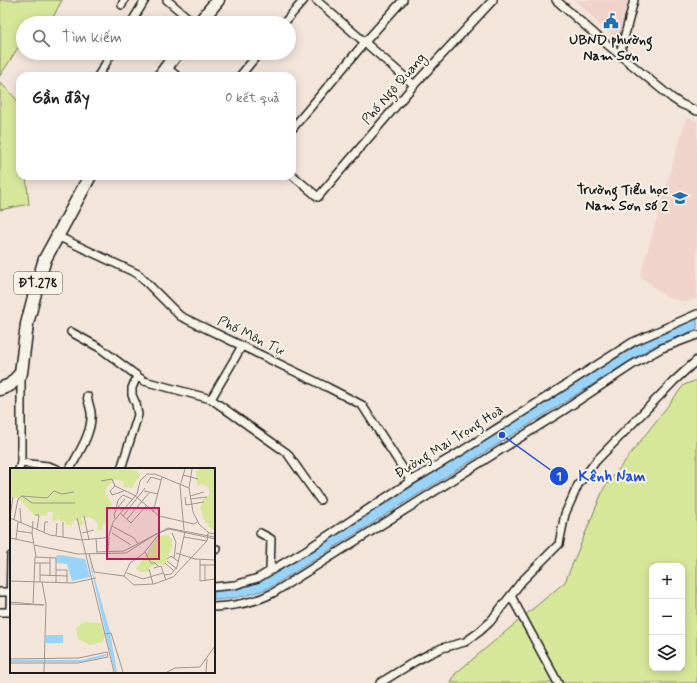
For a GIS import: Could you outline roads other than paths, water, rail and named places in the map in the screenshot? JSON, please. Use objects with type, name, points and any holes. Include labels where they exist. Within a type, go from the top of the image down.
[{"type":"main road","points":[[205,16],[218,0]]},
{"type":"main road","points":[[163,71],[172,60]]},
{"type":"main road","name":"ĐT.278","points":[[21,373],[27,324],[45,259],[88,180]]},
{"type":"main road","points":[[0,389],[10,384],[21,373]]},
{"type":"street","points":[[135,16],[145,0]]},
{"type":"street","points":[[167,0],[186,16]]},
{"type":"street","points":[[290,16],[304,0]]},
{"type":"street","points":[[316,0],[414,85]]},
{"type":"street","points":[[296,124],[365,42],[403,0]]},
{"type":"street","name":"Phố Ngô Quang","points":[[296,178],[318,197],[414,85],[493,0]]},
{"type":"street","points":[[556,0],[672,98],[697,111]]},
{"type":"street","points":[[620,54],[634,0]]},
{"type":"street","points":[[100,72],[108,60]]},
{"type":"street","points":[[243,72],[254,60]]},
{"type":"street","name":"Phố Môn Tự","points":[[57,236],[138,274],[180,316],[327,386],[362,405],[411,481]]},
{"type":"street","name":"Đường Mai Trọng Hoà","points":[[215,587],[235,585],[258,578],[306,550],[411,481],[460,452],[633,342],[697,314]]},
{"type":"street","points":[[71,332],[100,348],[144,381],[211,399],[287,453],[320,500]]},
{"type":"street","points":[[215,607],[250,602],[263,598],[272,593],[549,419],[632,365],[662,348],[697,334]]},
{"type":"street","points":[[211,399],[242,346]]},
{"type":"street","points":[[380,683],[429,654],[442,648],[465,642],[490,622],[522,581],[559,544],[565,514],[578,485],[596,461],[674,381],[697,360]]},
{"type":"street","points":[[21,373],[20,466],[48,466],[54,468]]},
{"type":"street","points":[[121,468],[138,415],[136,404],[132,395],[132,388],[137,376]]},
{"type":"street","points":[[71,468],[84,444],[89,428],[91,413],[87,396]]},
{"type":"street","points":[[260,533],[271,539],[270,571]]},
{"type":"street","points":[[0,592],[10,592],[10,612],[0,612]]},
{"type":"street","points":[[511,596],[558,683]]},
{"type":"water","points":[[697,318],[697,329],[652,347],[271,587],[243,596],[215,600],[215,591],[234,589],[259,582],[647,339]]},
{"type":"place","name":"UBND phường Nam Sơn","points":[[611,21]]},
{"type":"place","name":"Trường Tiểu học Nam Sơn số 2","points":[[680,198]]},
{"type":"place","name":"Kênh Nam","points":[[502,435]]}]
